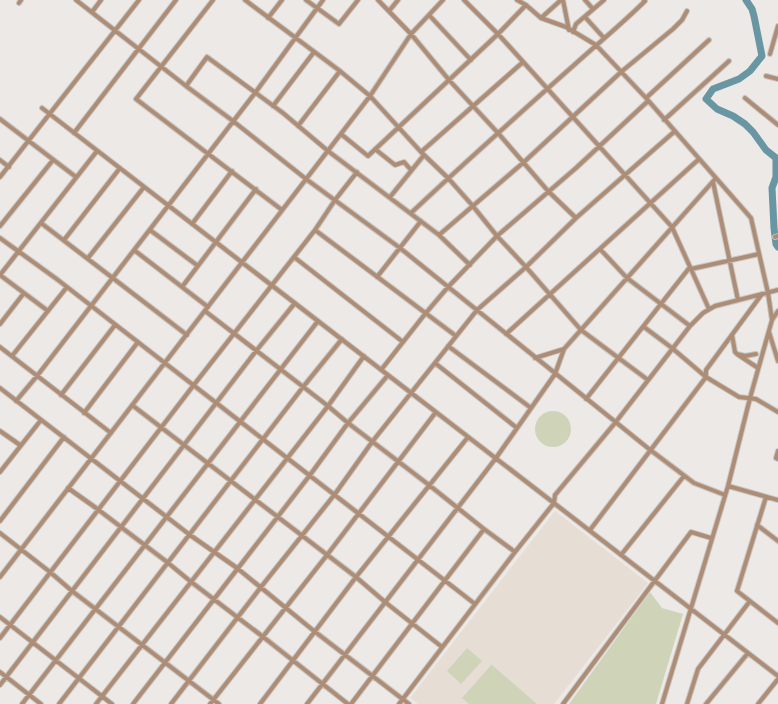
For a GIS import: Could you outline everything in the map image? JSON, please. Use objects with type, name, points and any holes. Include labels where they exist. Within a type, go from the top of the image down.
[{"type":"street","points":[[76,0],[306,179],[400,248],[615,423],[684,476],[694,483],[725,495]]},
{"type":"street","points":[[92,12],[101,0]]},
{"type":"street","points":[[0,177],[139,0]]},
{"type":"street","points":[[74,133],[176,0]]},
{"type":"street","points":[[213,0],[136,98],[282,210]]},
{"type":"street","points":[[245,0],[340,71],[370,96],[422,153],[448,178],[497,236],[581,330],[648,380]]},
{"type":"street","points":[[268,18],[282,0]]},
{"type":"street","points":[[306,0],[339,24],[358,0]]},
{"type":"street","points":[[16,401],[37,376],[255,93],[323,0]]},
{"type":"street","points":[[378,0],[411,34],[449,80],[524,162],[548,191],[576,218]]},
{"type":"street","points":[[389,11],[398,0]]},
{"type":"street","points":[[0,577],[186,334],[328,152],[370,96],[411,34],[443,0]]},
{"type":"street","points":[[464,0],[498,34],[672,226],[709,309]]},
{"type":"street","points":[[517,0],[526,5],[541,18],[566,27],[596,45],[699,159],[714,180],[751,218],[768,293],[772,320]]},
{"type":"street","points":[[541,18],[562,0],[571,31]]},
{"type":"street","points":[[585,0],[593,9]]},
{"type":"street","points":[[571,31],[576,24],[604,0]]},
{"type":"street","points":[[411,213],[596,45],[626,20],[645,0]]},
{"type":"street","points":[[341,134],[368,156],[398,126],[471,60],[526,5]]},
{"type":"street","points":[[439,235],[472,205],[524,162],[620,72],[673,29],[682,20],[687,11]]},
{"type":"street","points":[[429,15],[471,60]]},
{"type":"street","points":[[585,16],[604,38]]},
{"type":"street","points":[[770,54],[778,26]]},
{"type":"street","points":[[381,370],[448,287],[497,236],[599,146],[709,40]]},
{"type":"street","points":[[273,106],[314,52]]},
{"type":"street","points":[[186,86],[208,57],[273,106],[328,152],[357,172],[439,235],[470,265]]},
{"type":"street","points":[[390,197],[422,153],[523,62]]},
{"type":"street","points":[[664,120],[729,62]]},
{"type":"street","points":[[298,126],[340,71]]},
{"type":"street","points":[[766,76],[778,79]]},
{"type":"street","points":[[745,98],[778,125]]},
{"type":"street","points":[[42,108],[778,676]]},
{"type":"street","points":[[0,119],[76,177]]},
{"type":"street","points":[[171,704],[237,617],[335,494],[372,442],[477,310],[526,267],[576,218],[674,131]]},
{"type":"street","points":[[375,149],[395,165],[404,162],[411,170]]},
{"type":"street","points":[[48,310],[0,275],[97,151]]},
{"type":"street","points":[[506,334],[699,159]]},
{"type":"street","points":[[0,160],[8,167]]},
{"type":"street","points":[[0,226],[53,160]]},
{"type":"street","points":[[64,240],[120,168]]},
{"type":"street","points":[[192,224],[232,171]]},
{"type":"street","points":[[0,638],[98,509],[315,230],[335,200],[357,172]]},
{"type":"street","points":[[307,704],[496,458],[555,374],[564,349],[714,180]]},
{"type":"street","points":[[714,180],[738,300]]},
{"type":"street","points":[[88,258],[144,187]]},
{"type":"street","points":[[182,287],[256,189]]},
{"type":"street","points":[[377,277],[421,221]]},
{"type":"street","points":[[41,222],[186,334]]},
{"type":"street","points":[[150,230],[198,266]]},
{"type":"street","points":[[315,230],[456,336]]},
{"type":"street","points":[[0,238],[67,287],[164,364],[335,494],[358,514],[475,604]]},
{"type":"street","points":[[600,249],[627,278],[690,326]]},
{"type":"street","points":[[134,250],[182,287],[256,352],[328,406],[372,442],[515,552]]},
{"type":"street","points":[[586,399],[690,268],[759,254]]},
{"type":"street","points":[[294,257],[403,342]]},
{"type":"street","points":[[12,356],[67,287]]},
{"type":"street","points":[[399,704],[554,503],[555,495],[615,423],[690,326],[709,309],[778,290]]},
{"type":"street","points":[[0,324],[24,293]]},
{"type":"street","points":[[590,530],[706,377],[706,370],[762,294]]},
{"type":"street","points":[[0,685],[34,643],[121,527],[295,303]]},
{"type":"street","points":[[662,704],[692,609],[711,538],[728,486],[750,398],[772,320],[778,311]]},
{"type":"street","points":[[22,704],[56,662],[318,321]]},
{"type":"street","points":[[61,394],[115,325]]},
{"type":"street","points":[[644,327],[672,348],[706,377],[739,397],[756,399],[778,412]]},
{"type":"street","points":[[769,331],[778,361]]},
{"type":"street","points":[[732,335],[735,352],[758,368]]},
{"type":"street","points":[[59,704],[190,535],[262,439],[342,339]]},
{"type":"street","points":[[84,413],[138,342]]},
{"type":"street","points":[[773,343],[778,345]]},
{"type":"street","points":[[448,346],[531,408]]},
{"type":"street","points":[[0,347],[111,433]]},
{"type":"street","points":[[535,358],[564,349]]},
{"type":"street","points":[[737,354],[745,356],[756,354]]},
{"type":"street","points":[[96,704],[286,457],[328,406],[364,356]]},
{"type":"street","points":[[435,363],[517,428]]},
{"type":"street","points":[[133,704],[164,662],[278,517],[348,423],[388,375]]},
{"type":"street","points":[[0,388],[166,517],[237,568],[314,631],[409,704]]},
{"type":"street","points":[[132,405],[356,577],[442,647]]},
{"type":"street","points":[[210,704],[327,555],[397,461],[436,412]]},
{"type":"street","points":[[0,472],[41,420]]},
{"type":"street","points":[[0,431],[20,445]]},
{"type":"street","points":[[0,521],[64,437]]},
{"type":"street","points":[[260,704],[356,577],[468,437]]},
{"type":"street","points":[[778,452],[776,458],[778,459]]},
{"type":"street","points":[[622,555],[684,476]]},
{"type":"street","points":[[728,486],[778,500]]},
{"type":"street","points":[[68,488],[168,562],[190,581],[349,704],[484,529]]},
{"type":"street","points":[[766,497],[737,590],[776,621],[778,616]]},
{"type":"street","points":[[757,525],[778,541]]},
{"type":"street","points":[[562,704],[691,532],[711,538]]},
{"type":"street","points":[[0,533],[118,627],[219,704]]},
{"type":"street","points":[[687,704],[698,669],[750,601]]},
{"type":"street","points":[[0,617],[112,704]]},
{"type":"street","points":[[706,704],[748,652]]},
{"type":"street","points":[[0,672],[41,704]]},
{"type":"street","points":[[758,704],[778,679]]},
{"type":"shaded area","points":[[555,511],[648,583],[554,704],[418,704],[410,698]]},
{"type":"green space","points":[[557,411],[566,416],[570,422],[570,436],[566,442],[557,447],[549,447],[540,442],[536,436],[535,425],[540,416],[546,412]]},
{"type":"green space","points":[[650,592],[662,608],[683,614],[656,704],[569,704]]},
{"type":"green space","points":[[467,648],[482,661],[461,684],[447,671]]},
{"type":"green space","points":[[492,664],[537,704],[469,704],[462,698]]},
{"type":"waterway","points":[[746,0],[752,9],[762,56],[750,71],[739,79],[713,89],[706,99],[717,109],[733,116],[745,124],[766,150],[776,158],[776,177],[772,188],[774,228],[776,244],[778,247]]}]
